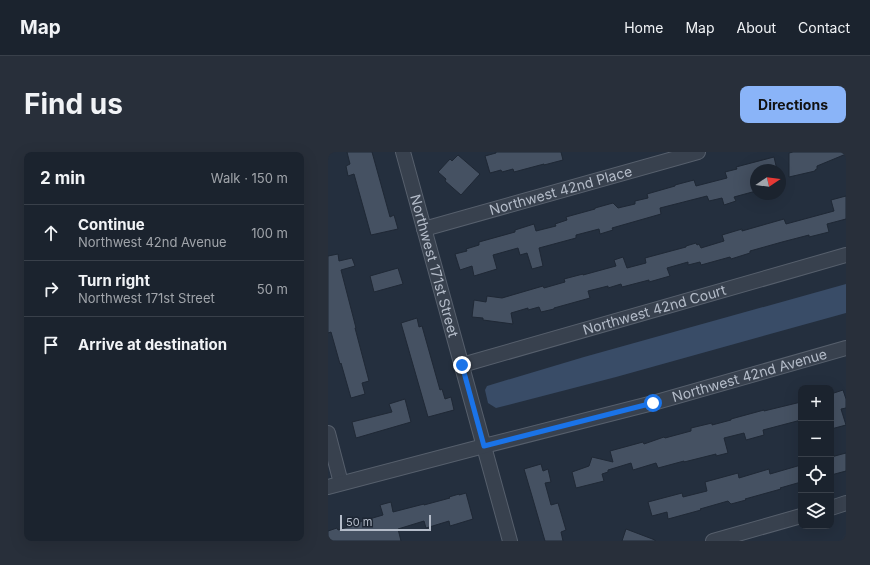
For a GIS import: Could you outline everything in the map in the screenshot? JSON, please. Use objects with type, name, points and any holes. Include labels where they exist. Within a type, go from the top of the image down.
[{"type":"street","name":"Northwest 171st Street","points":[[403,152],[510,541]]},
{"type":"street","name":"Northwest 42nd Place","points":[[424,230],[698,152]]},
{"type":"street","name":"Northwest 42nd Court","points":[[462,365],[846,255]]},
{"type":"street","name":"Northwest 42nd Avenue","points":[[334,485],[653,403],[846,348]]},
{"type":"street","points":[[328,434],[334,485]]},
{"type":"street","points":[[834,507],[846,503]]},
{"type":"street","points":[[713,541],[798,517]]},
{"type":"water","points":[[846,284],[846,313],[616,377],[496,408],[488,403],[485,390],[487,386],[584,357]]},
{"type":"building","points":[[347,152],[372,152],[390,217],[394,215],[398,229],[371,235],[354,174],[348,176],[346,166],[350,164]]},
{"type":"building","points":[[496,152],[561,152],[563,160],[514,172],[513,169],[490,173],[485,156]]},
{"type":"building","points":[[846,152],[846,154],[817,166],[815,171],[789,177],[789,153]]},
{"type":"building","points":[[458,155],[480,174],[461,195],[445,181],[446,179],[438,172],[450,159],[452,161]]},
{"type":"building","points":[[774,157],[776,164],[750,164],[750,193],[734,197],[736,201],[724,205],[722,198],[709,201],[707,196],[660,208],[661,214],[612,228],[613,230],[600,234],[599,229],[576,235],[576,238],[539,248],[543,266],[532,269],[527,253],[520,255],[518,248],[493,255],[497,269],[474,276],[472,266],[460,270],[455,254],[467,251],[466,249],[479,245],[479,242],[515,232],[515,230],[534,224],[536,231],[556,226],[555,224],[567,220],[566,217],[613,203],[618,208],[635,204],[635,201],[648,198],[647,194],[694,180],[696,186],[727,178],[725,172],[737,169],[736,167]]},
{"type":"building","points":[[846,196],[846,219],[827,224],[829,232],[809,237],[809,235],[782,242],[750,251],[750,253],[731,259],[730,257],[701,265],[700,262],[688,265],[688,262],[667,268],[670,276],[622,287],[621,284],[608,288],[608,286],[588,291],[590,298],[554,309],[541,312],[539,307],[528,310],[528,308],[511,313],[513,324],[472,317],[474,300],[486,302],[487,296],[502,298],[543,286],[544,288],[565,282],[564,279],[616,266],[614,260],[623,257],[627,268],[646,263],[645,258],[696,243],[697,245],[699,244],[701,248],[724,241],[722,235],[742,229],[742,231],[784,219],[786,224],[834,211],[831,200]]},
{"type":"building","points":[[338,254],[339,261],[352,258],[355,266],[341,270],[369,381],[362,383],[365,394],[351,398],[331,332],[328,333],[328,256]]},
{"type":"building","points":[[398,268],[403,284],[374,292],[370,276]]},
{"type":"building","points":[[417,318],[419,327],[422,326],[440,390],[442,389],[445,399],[451,397],[454,410],[428,417],[401,323]]},
{"type":"building","points":[[843,390],[846,399],[846,408],[841,409],[846,425],[834,428],[834,421],[834,393]]},
{"type":"building","points":[[405,399],[411,422],[356,438],[352,422],[392,412],[389,404]]},
{"type":"building","points":[[798,403],[798,421],[763,430],[764,435],[746,440],[744,433],[724,438],[728,453],[716,456],[716,454],[658,468],[656,463],[633,470],[631,463],[608,470],[608,472],[602,474],[604,481],[576,488],[572,472],[589,466],[592,457],[613,462],[610,451],[643,442],[644,444],[664,437],[691,431],[691,428],[712,423],[712,425]]},
{"type":"building","points":[[846,453],[846,471],[834,474],[834,456]]},
{"type":"building","points":[[541,464],[543,471],[548,469],[551,482],[545,483],[551,505],[558,503],[566,530],[561,532],[563,541],[545,541],[524,469]]},
{"type":"building","points":[[798,466],[798,483],[745,499],[746,500],[731,504],[728,501],[668,519],[667,512],[652,516],[648,502],[682,493],[683,497],[707,491],[705,482],[738,473],[739,478],[769,469],[770,474]]},
{"type":"building","points":[[466,493],[473,519],[450,526],[449,521],[426,528],[424,521],[398,529],[401,541],[328,541],[328,531],[337,528],[338,530],[383,515],[380,505],[391,502],[393,512]]},
{"type":"building","points":[[626,529],[655,540],[655,541],[622,541]]},
{"type":"route","points":[[462,365],[484,446],[653,403]]}]
